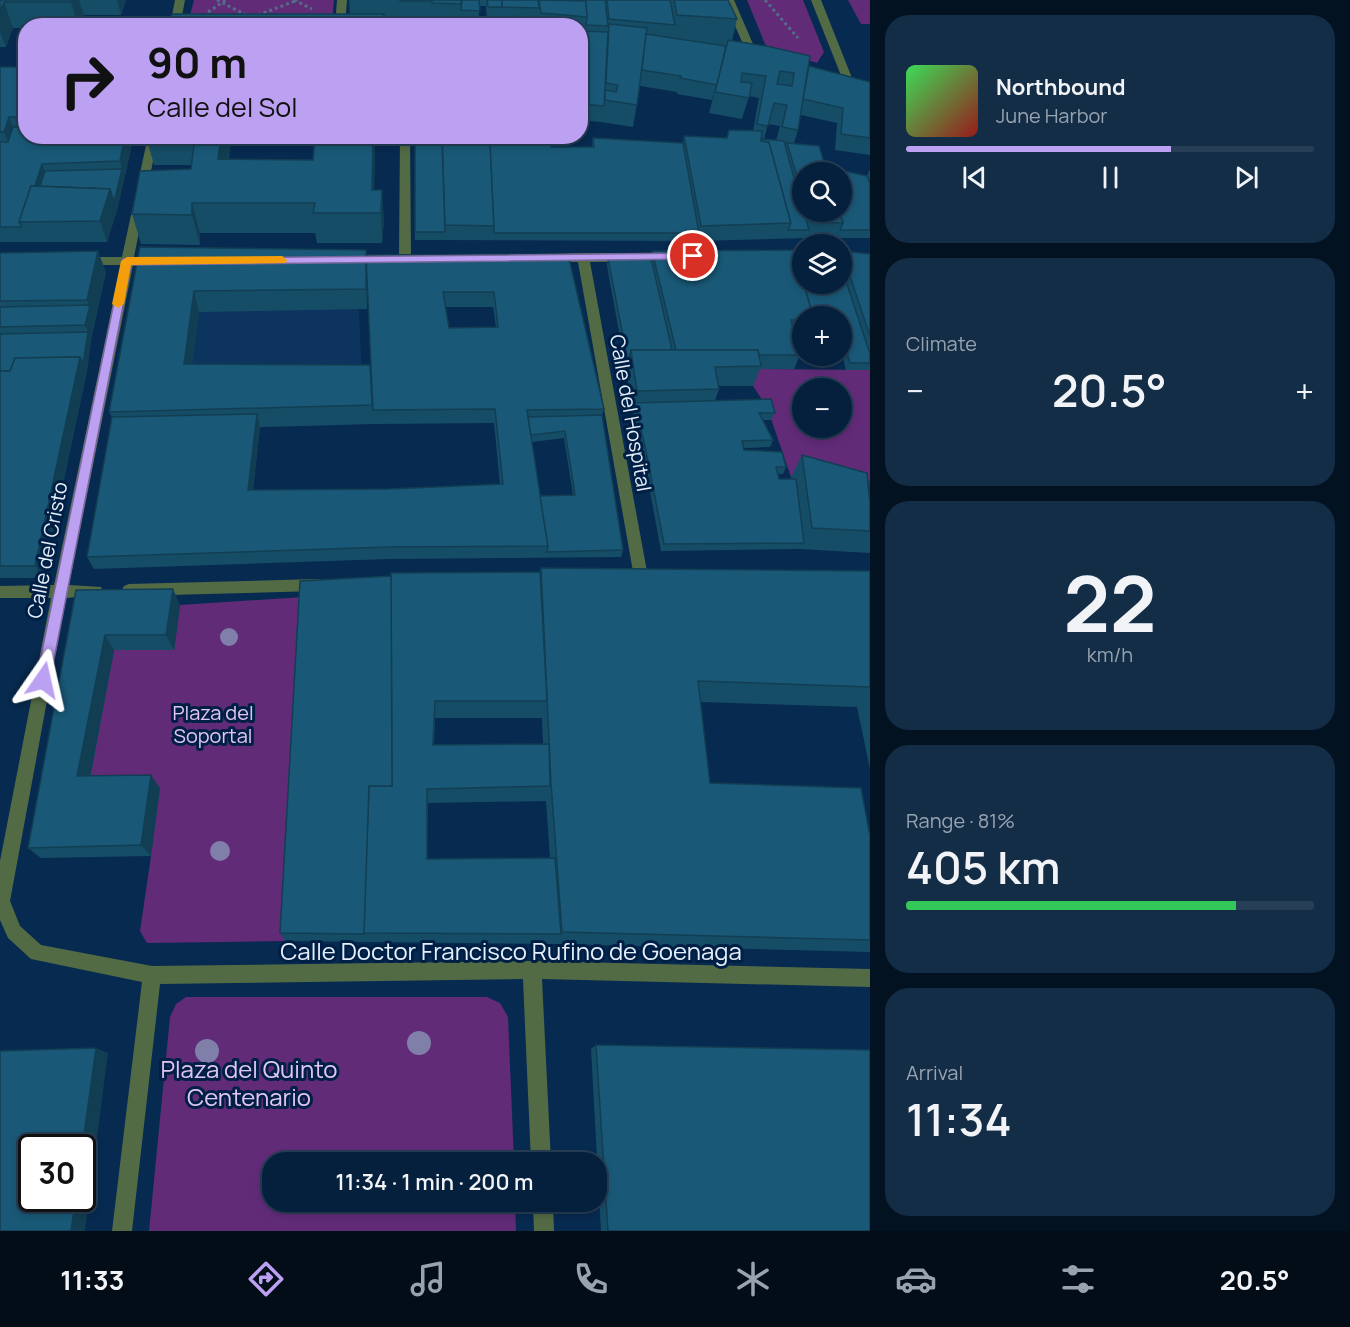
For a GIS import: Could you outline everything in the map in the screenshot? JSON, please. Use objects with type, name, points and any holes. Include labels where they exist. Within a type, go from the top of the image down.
[{"type":"street","points":[[177,18],[180,0]]},
{"type":"street","points":[[341,18],[342,0]]},
{"type":"street","points":[[729,0],[754,58]]},
{"type":"street","points":[[816,0],[846,78]]},
{"type":"street","points":[[740,56],[765,60]]},
{"type":"street","name":"Calle del Cristo","points":[[151,144],[60,591],[1,901],[14,932],[37,953],[152,975]]},
{"type":"street","points":[[405,144],[405,259]]},
{"type":"street","points":[[535,258],[687,256]]},
{"type":"street","points":[[768,256],[792,256]]},
{"type":"street","name":"Calle del Hospital","points":[[583,257],[641,577]]},
{"type":"street","points":[[69,261],[150,261]]},
{"type":"street","points":[[0,592],[333,585]]},
{"type":"street","points":[[532,970],[541,1152]]},
{"type":"street","name":"Calle Doctor Francisco Rufino de Goenaga","points":[[152,975],[532,970],[870,978]]},
{"type":"street","points":[[122,1231],[152,975]]},
{"type":"street","points":[[543,1212],[544,1231]]},
{"type":"path","points":[[217,0],[251,17],[298,0]]},
{"type":"path","points":[[240,18],[262,18]]},
{"type":"shaded area","points":[[146,268],[357,270],[364,419],[350,425],[118,431]]},
{"type":"green space","points":[[194,0],[334,0],[332,18],[189,18]]},
{"type":"green space","points":[[747,0],[803,0],[824,52],[817,63],[769,48],[765,44]]},
{"type":"green space","points":[[848,0],[870,0],[870,24],[861,24]]},
{"type":"green space","points":[[750,369],[870,370],[870,497],[791,477],[767,407],[753,386]]},
{"type":"green space","name":"Plaza del Soportal","points":[[304,597],[285,941],[147,943],[140,931],[151,856],[88,788],[114,650],[174,650],[180,605]]},
{"type":"green space","name":"Plaza del Quinto Centenario","points":[[186,997],[487,997],[500,1003],[508,1017],[514,1152],[262,1152],[262,1212],[515,1212],[516,1231],[149,1231],[170,1017],[176,1004]]},
{"type":"building","points":[[0,0],[72,0],[71,2],[4,2],[0,11]]},
{"type":"building","points":[[400,0],[461,0],[461,4],[432,3],[432,1]]},
{"type":"building","points":[[462,0],[479,0],[480,11],[461,10]]},
{"type":"building","points":[[487,0],[502,0],[502,7],[488,7]]},
{"type":"building","points":[[502,0],[538,0],[539,8],[502,7]]},
{"type":"building","points":[[539,0],[586,1],[587,17],[541,13]]},
{"type":"building","points":[[605,0],[608,26],[588,25],[586,1],[584,1]]},
{"type":"building","points":[[607,0],[670,0],[675,25],[609,19]]},
{"type":"building","points":[[674,0],[728,0],[737,19],[677,15]]},
{"type":"building","points":[[172,14],[384,14],[384,18],[171,18]]},
{"type":"building","points":[[609,24],[647,28],[637,105],[605,100],[605,90],[616,92],[618,85],[606,83]]},
{"type":"building","points":[[588,31],[608,32],[604,106],[588,105]]},
{"type":"building","points":[[646,34],[726,46],[717,85],[642,70]]},
{"type":"building","points":[[728,40],[810,56],[798,130],[782,127],[787,105],[774,103],[768,126],[757,124],[766,76],[742,73],[741,82],[752,83],[749,98],[715,92]],"holes":[[[780,71],[794,73],[792,86],[777,84]]]},
{"type":"building","points":[[809,66],[870,82],[870,138],[841,134],[843,108],[803,99]]},
{"type":"building","points":[[0,67],[18,67],[18,117],[9,117],[4,132],[0,132]]},
{"type":"building","points":[[13,127],[18,127],[18,144],[123,144],[120,161],[42,164],[35,186],[31,186],[19,222],[22,227],[0,227],[0,142],[8,142]]},
{"type":"building","points":[[729,130],[762,131],[761,141],[769,142],[791,223],[701,226],[684,136],[727,138]]},
{"type":"building","points":[[593,138],[683,143],[699,233],[494,233],[490,144],[594,147]]},
{"type":"building","points":[[762,139],[784,141],[792,170],[792,222],[807,222],[809,230],[788,230],[791,223],[769,142],[761,141]]},
{"type":"building","points":[[787,143],[819,146],[824,162],[793,162]]},
{"type":"building","points":[[194,144],[220,144],[218,159],[313,160],[314,144],[373,144],[372,190],[382,190],[381,213],[313,213],[315,203],[192,203],[192,215],[132,214],[140,171],[191,169]]},
{"type":"building","points":[[415,144],[442,144],[445,232],[415,232]]},
{"type":"building","points":[[442,144],[490,144],[494,226],[445,225]]},
{"type":"building","points":[[122,169],[114,202],[110,189],[40,186],[45,171]]},
{"type":"building","points":[[852,173],[867,176],[870,184],[870,230],[840,230],[843,223],[852,222]]},
{"type":"building","points":[[31,186],[110,189],[100,221],[19,222]]},
{"type":"building","points":[[140,247],[366,250],[366,289],[194,291],[184,364],[370,365],[372,405],[109,412]]},
{"type":"building","points":[[792,250],[792,294],[807,294],[810,306],[792,306],[792,355],[759,355],[758,350],[676,350],[652,251]]},
{"type":"building","points":[[98,251],[87,300],[0,301],[0,253]]},
{"type":"building","points":[[852,252],[870,254],[870,336],[852,282]]},
{"type":"building","points":[[568,254],[604,409],[527,410],[548,546],[388,547],[87,557],[112,417],[257,414],[248,490],[389,489],[503,484],[495,409],[373,410],[366,255]],"holes":[[[443,292],[494,292],[498,327],[449,328]]]},
{"type":"building","points":[[608,258],[651,258],[672,350],[631,350],[628,362]]},
{"type":"building","points":[[807,294],[850,294],[870,354],[870,363],[852,363],[852,306],[810,306]]},
{"type":"building","points":[[90,305],[85,325],[0,327],[0,307]]},
{"type":"building","points":[[88,332],[83,364],[80,357],[15,358],[10,371],[0,371],[0,334]]},
{"type":"building","points":[[631,350],[758,350],[761,366],[715,367],[719,389],[637,391]]},
{"type":"building","points":[[80,357],[35,566],[0,566],[0,371],[10,371],[15,358]]},
{"type":"building","points":[[771,399],[775,413],[759,413],[773,440],[742,441],[744,450],[782,452],[786,467],[776,467],[779,479],[796,479],[804,543],[664,544],[645,446],[634,403]]},
{"type":"building","points":[[602,415],[623,550],[547,552],[540,496],[575,495],[565,431],[531,435],[528,417]]},
{"type":"building","points":[[802,455],[867,473],[870,531],[812,528]]},
{"type":"building","points":[[541,568],[870,571],[870,687],[698,681],[710,783],[861,788],[870,836],[870,940],[562,932],[551,783]]},
{"type":"building","points":[[540,572],[547,701],[435,701],[433,745],[549,744],[550,786],[427,789],[427,859],[555,858],[561,934],[363,933],[369,786],[392,786],[391,573]]},
{"type":"building","points":[[391,576],[392,786],[369,786],[364,934],[280,933],[300,581]]},
{"type":"building","points":[[173,589],[166,635],[105,635],[77,776],[151,775],[141,845],[28,848],[76,590]]},
{"type":"building","points":[[596,1045],[870,1050],[870,1231],[608,1231],[607,1152],[603,1152]]},
{"type":"building","points":[[96,1048],[84,1134],[18,1134],[18,1212],[74,1212],[71,1231],[0,1231],[0,1051]]},
{"type":"slow traffic","points":[[118,304],[127,261],[282,260]]},
{"type":"route","points":[[43,680],[127,261],[693,256]]}]
